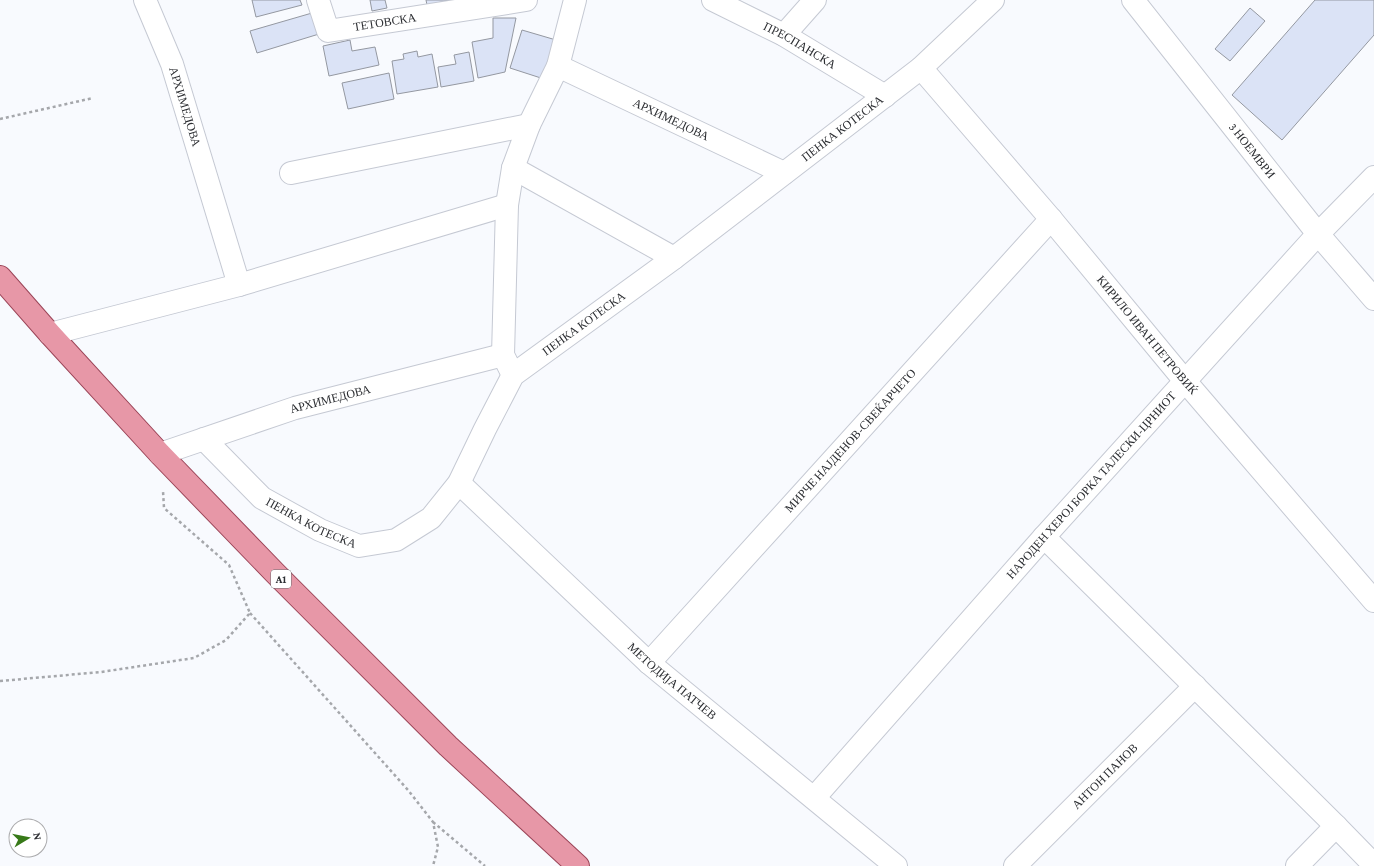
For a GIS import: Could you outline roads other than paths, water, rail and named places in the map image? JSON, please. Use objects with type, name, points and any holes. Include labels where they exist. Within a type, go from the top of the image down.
[{"type":"main road","name":"A1","points":[[0,277],[160,454],[275,573],[448,746],[578,866]]},
{"type":"street","name":"АРХИМЕДОВА","points":[[145,0],[172,64],[239,285]]},
{"type":"street","name":"ТЕТОВСКА","points":[[318,0],[328,31],[472,4],[526,0]]},
{"type":"street","points":[[513,375],[503,355],[508,205],[512,168],[529,125],[558,66],[575,0]]},
{"type":"street","name":"ПРЕСПАНСКА","points":[[713,0],[784,35],[885,96]]},
{"type":"street","points":[[784,35],[815,0]]},
{"type":"street","name":"ПЕНКА КОТЕСКА","points":[[204,439],[262,498],[320,530],[359,546],[396,540],[431,518],[459,484],[513,375],[674,258],[921,68],[993,0]]},
{"type":"street","name":"3 НОЕМВРИ","points":[[1133,0],[1318,234],[1374,299]]},
{"type":"street","name":"АРХИМЕДОВА","points":[[558,66],[784,173]]},
{"type":"street","name":"КИРИЛО ИВАН ПЕТРОВИЌ","points":[[921,68],[1050,218],[1185,381],[1374,601]]},
{"type":"street","points":[[292,173],[529,125]]},
{"type":"street","points":[[512,168],[674,258]]},
{"type":"street","name":"НАРОДЕН ХЕРОЈ БОРКА ТАЛЕСКИ-ЦРНИОТ","points":[[814,798],[1044,537],[1318,234],[1374,177]]},
{"type":"street","points":[[50,334],[239,285],[508,205]]},
{"type":"street","name":"МИРЧЕ НАЈДЕНОВ-СВЕЌАРЧЕТО","points":[[650,663],[1050,218]]},
{"type":"street","name":"АРХИМЕДОВА","points":[[160,454],[295,408],[503,355]]},
{"type":"street","name":"МЕТОДИJА ПАТЧЕВ","points":[[459,484],[650,663],[896,866]]},
{"type":"street","points":[[1044,537],[1374,865]]},
{"type":"street","name":"АНТОН ПАНОВ","points":[[1015,866],[1195,686]]},
{"type":"street","points":[[1297,866],[1336,826]]}]
